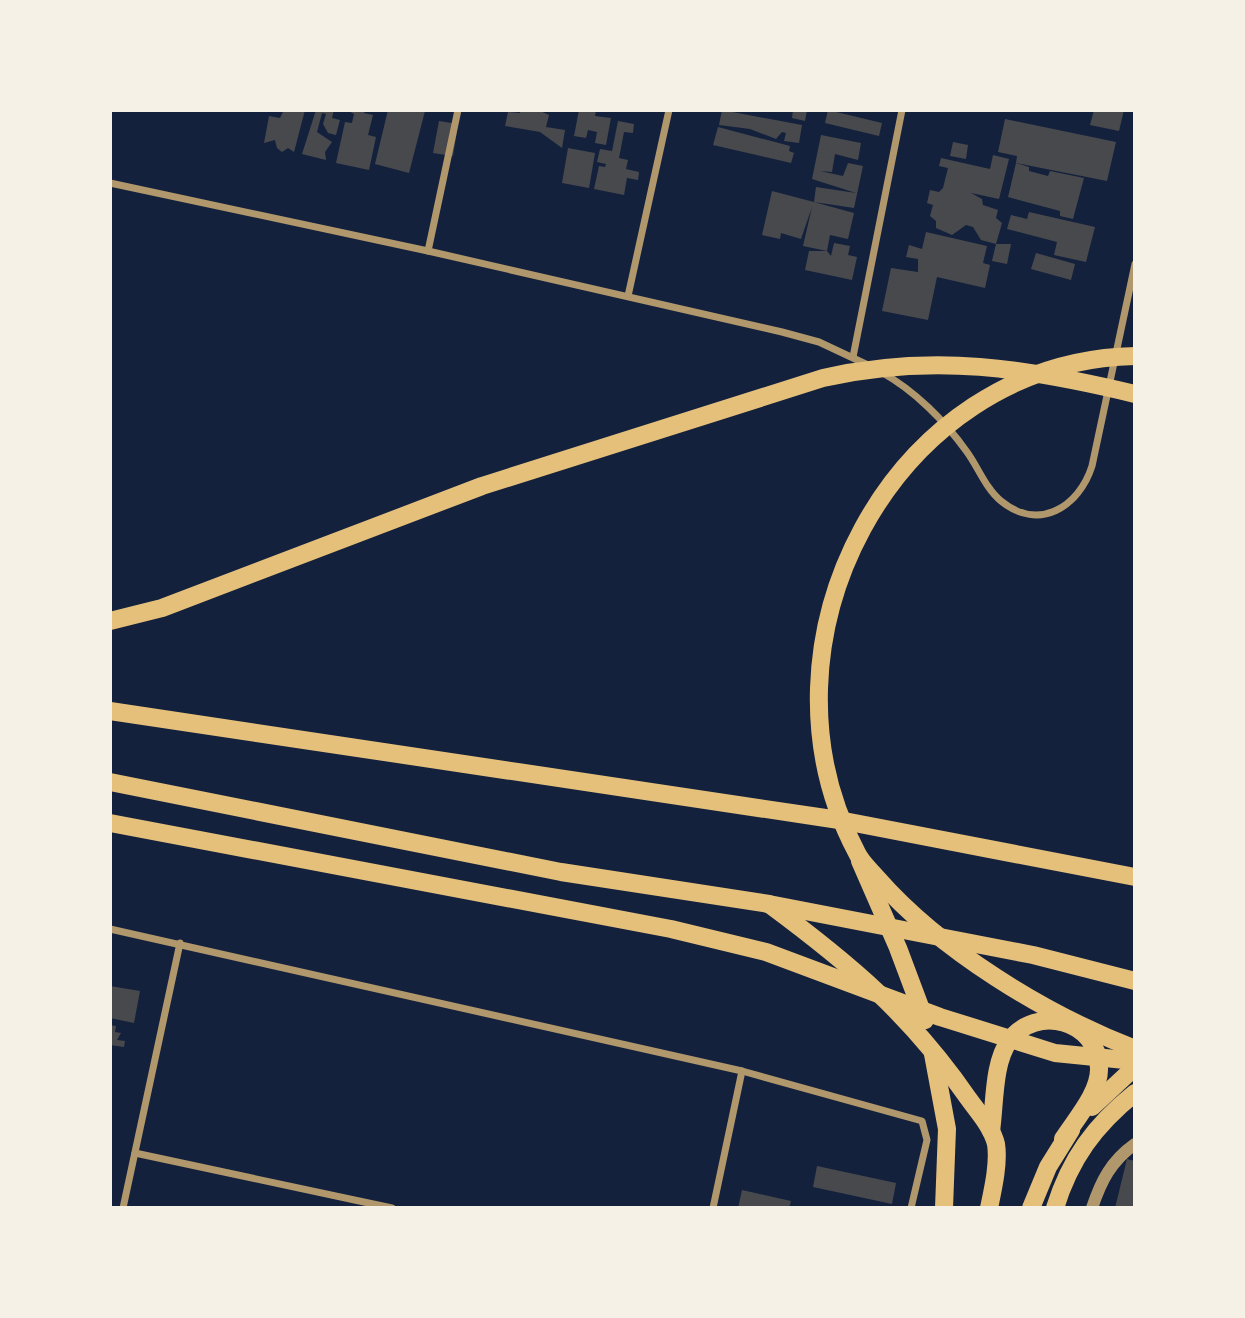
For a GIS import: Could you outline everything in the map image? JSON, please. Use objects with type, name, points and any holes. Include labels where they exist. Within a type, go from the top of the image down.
[{"type":"main road","points":[[944,1208],[947,1129],[930,1033],[898,948],[835,798],[825,758],[820,675],[835,593],[868,516],[891,481],[917,449],[960,415],[1003,389],[1039,372],[1079,360],[1135,356]]},
{"type":"main road","points":[[110,621],[162,608],[482,486],[823,378],[864,369],[907,364],[1014,368],[1135,394]]},
{"type":"main road","points":[[110,711],[839,820],[1135,877]]},
{"type":"main road","points":[[110,782],[561,872],[769,904],[1033,955],[1135,981]]},
{"type":"main road","points":[[110,823],[358,872],[671,929],[766,952],[940,1017],[1043,1049],[1135,1061]]},
{"type":"main road","points":[[857,855],[923,924],[967,956],[1037,1001],[1135,1049]]},
{"type":"main road","points":[[769,904],[830,948],[901,1013],[953,1075],[992,1131]]},
{"type":"main road","points":[[989,1208],[996,1153],[992,1131],[1001,1060],[1007,1043],[1019,1029],[1036,1021],[1054,1019],[1072,1024],[1086,1035],[1096,1050],[1099,1068],[1096,1086],[1063,1139],[1031,1208]]},
{"type":"main road","points":[[1063,1139],[1105,1092],[1135,1067]]},
{"type":"main road","points":[[1055,1208],[1064,1177],[1082,1145],[1105,1117],[1135,1093]]},
{"type":"street","points":[[428,251],[458,110]]},
{"type":"street","points":[[628,296],[669,110]]},
{"type":"street","points":[[853,356],[902,110]]},
{"type":"street","points":[[110,183],[428,251],[819,342],[853,356],[886,375],[943,423],[999,499],[1016,510],[1036,514],[1056,511],[1079,493],[1092,466],[1135,264]]},
{"type":"street","points":[[110,929],[741,1071],[922,1121],[927,1140],[911,1208]]},
{"type":"street","points":[[122,1208],[180,943]]},
{"type":"street","points":[[713,1208],[741,1071]]},
{"type":"street","points":[[1092,1208],[1101,1181],[1116,1158],[1135,1144]]},
{"type":"street","points":[[135,1153],[392,1208]]},
{"type":"building","points":[[284,110],[305,110],[294,152],[288,148],[282,152],[277,148],[275,140],[264,143],[269,116],[280,118]]},
{"type":"building","points":[[316,110],[334,110],[332,118],[340,120],[336,135],[328,133],[323,124],[326,114],[322,113],[317,132],[332,142],[325,152],[326,160],[302,154]]},
{"type":"building","points":[[347,110],[365,110],[364,113],[373,115],[368,135],[376,137],[369,170],[336,163],[345,122],[352,123],[354,114]]},
{"type":"building","points":[[388,110],[425,111],[409,173],[375,164]]},
{"type":"building","points":[[521,110],[538,110],[549,115],[546,127],[565,130],[562,148],[540,132],[505,126],[508,112],[520,113]]},
{"type":"building","points":[[579,110],[596,110],[595,116],[611,118],[606,145],[595,143],[597,132],[588,130],[586,138],[574,136]]},
{"type":"building","points":[[722,110],[802,125],[799,143],[784,141],[786,133],[782,132],[776,139],[750,129],[719,125]]},
{"type":"building","points":[[793,110],[807,110],[805,121],[792,118]]},
{"type":"building","points":[[828,110],[882,123],[879,136],[825,123]]},
{"type":"building","points":[[1094,110],[1124,110],[1119,131],[1090,125]]},
{"type":"building","points":[[1005,119],[1116,142],[1107,181],[1016,163],[1017,156],[998,152]]},
{"type":"building","points":[[439,121],[458,124],[453,156],[433,153]]},
{"type":"building","points":[[618,121],[634,124],[633,133],[624,132],[619,158],[628,160],[626,169],[639,172],[638,180],[627,178],[624,195],[594,189],[599,166],[605,167],[606,164],[597,162],[600,149],[612,151]]},
{"type":"building","points":[[718,127],[790,146],[789,151],[794,153],[791,163],[713,145]]},
{"type":"building","points":[[821,135],[861,143],[858,160],[835,154],[832,172],[820,171],[843,176],[848,163],[863,166],[854,208],[814,202],[816,187],[856,193],[812,179]]},
{"type":"building","points":[[953,142],[968,145],[966,159],[950,156]]},
{"type":"building","points":[[568,148],[595,153],[589,188],[562,183]]},
{"type":"building","points":[[993,155],[1009,159],[999,199],[971,193],[982,199],[983,205],[998,210],[996,218],[1002,223],[996,244],[981,240],[973,227],[966,225],[952,235],[936,228],[936,221],[930,216],[933,205],[927,203],[930,190],[939,192],[943,188],[948,168],[939,166],[941,158],[990,169]]},
{"type":"building","points":[[1016,163],[1029,167],[1029,171],[1048,176],[1050,171],[1084,178],[1073,219],[1060,216],[1060,211],[1008,197]]},
{"type":"building","points":[[772,191],[854,213],[848,239],[830,235],[827,251],[803,246],[812,207],[801,239],[781,233],[780,239],[762,235]]},
{"type":"building","points":[[1029,212],[1095,227],[1086,262],[1054,255],[1057,242],[1007,229],[1011,215],[1027,219]]},
{"type":"building","points":[[926,232],[987,246],[983,263],[990,265],[985,288],[937,277],[928,320],[882,311],[891,268],[918,272],[918,259],[906,257],[909,245],[922,249]]},
{"type":"building","points":[[834,243],[850,246],[848,255],[857,257],[852,280],[805,270],[809,251],[827,251],[831,256]]},
{"type":"building","points":[[996,244],[1011,244],[1007,264],[992,261]]},
{"type":"building","points":[[1036,253],[1075,264],[1071,280],[1031,269]]},
{"type":"building","points":[[110,986],[140,991],[134,1023],[110,1018]]},
{"type":"building","points":[[110,1025],[116,1026],[115,1032],[121,1033],[117,1040],[125,1041],[124,1047],[110,1045]]},
{"type":"building","points":[[1127,1159],[1135,1161],[1135,1208],[1115,1208]]},
{"type":"building","points":[[817,1166],[896,1183],[892,1204],[813,1187]]},
{"type":"building","points":[[742,1190],[791,1201],[789,1208],[738,1208]]}]
